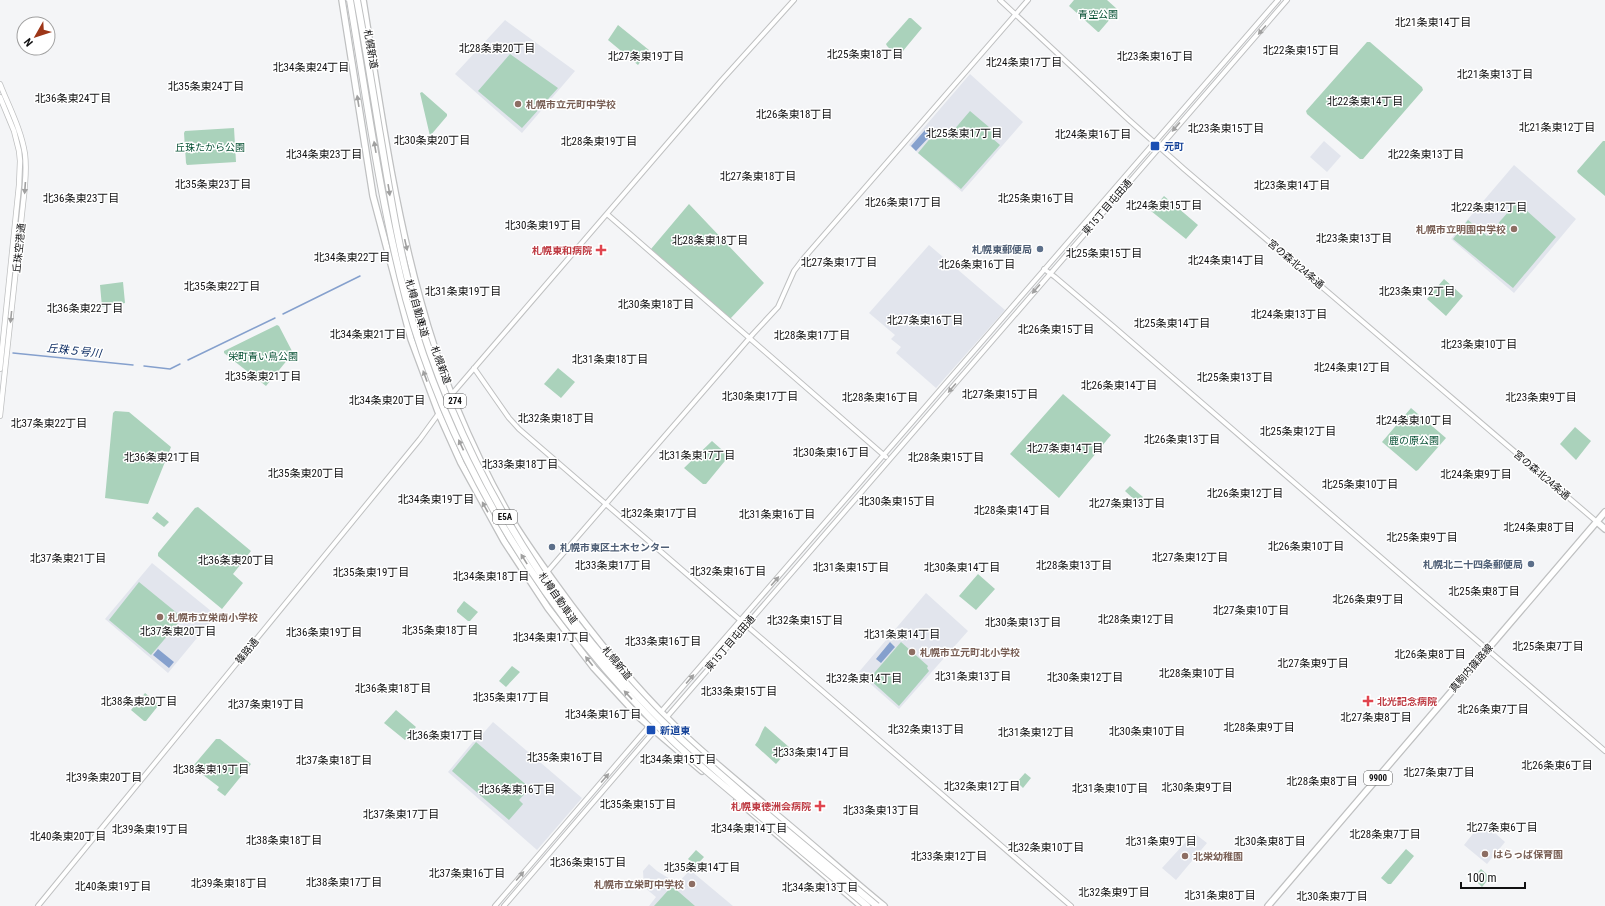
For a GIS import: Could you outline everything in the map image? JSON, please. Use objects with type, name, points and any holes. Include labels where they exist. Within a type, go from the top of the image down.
[{"type":"highway","name":"札樽自動車道","points":[[350,0],[385,208],[407,300],[433,380],[454,430],[477,480],[506,532],[540,586],[575,633],[612,678],[646,714],[696,762],[867,906]]},
{"type":"highway","name":"札樽自動車道","points":[[357,0],[392,207],[413,298],[439,378],[483,476],[512,529],[546,582],[580,629],[617,674],[651,710],[700,758],[877,906]]},
{"type":"main road","name":"札幌新道","points":[[342,0],[373,196],[411,338],[439,414],[461,463],[504,542],[537,592],[594,668],[654,732],[861,906]]},
{"type":"main road","name":"札幌新道","points":[[363,0],[405,242],[423,310],[452,394],[488,474],[510,517],[573,608],[606,650],[662,712],[712,762],[884,906]]},
{"type":"main road","name":"丘珠空港通","points":[[0,84],[19,129],[25,154],[26,173],[24,204],[0,416]]},
{"type":"main road","name":"丘珠空港通","points":[[0,98],[14,131],[20,161],[19,185],[0,369]]},
{"type":"main road","name":"真駒内篠路線","points":[[1268,906],[1605,512]]},
{"type":"main road","points":[[1597,522],[1605,529]]},
{"type":"street","name":"篠路通","points":[[38,906],[420,439],[452,394],[718,84],[794,0]]},
{"type":"street","name":"宮の森北24条通","points":[[1000,0],[1159,147],[1597,522]]},
{"type":"street","points":[[547,572],[749,338],[778,307],[794,271],[804,258],[1028,0]]},
{"type":"street","name":"東15丁目屯田通","points":[[495,906],[1278,0]]},
{"type":"street","name":"東15丁目屯田通","points":[[504,906],[1287,0]]},
{"type":"street","points":[[607,214],[889,460]]},
{"type":"street","points":[[1044,270],[1050,273],[1605,751]]},
{"type":"street","points":[[474,368],[509,418],[519,429],[1071,906]]},
{"type":"shaded area","name":"札幌市立元町中学校","points":[[505,20],[575,71],[522,133],[455,74]]},
{"type":"shaded area","points":[[970,74],[1023,122],[962,192],[909,145]]},
{"type":"shaded area","points":[[1324,141],[1341,156],[1327,172],[1310,157]]},
{"type":"shaded area","name":"札幌市立明園中学校","points":[[1514,165],[1576,219],[1514,293],[1451,239]]},
{"type":"shaded area","points":[[929,245],[1005,310],[936,388],[896,353],[901,347],[891,339],[895,335],[869,313]]},
{"type":"shaded area","name":"札幌市立栄南小学校","points":[[152,563],[216,615],[168,673],[105,619]]},
{"type":"shaded area","name":"札幌市立元町北小学校","points":[[926,593],[968,631],[899,709],[858,673]]},
{"type":"shaded area","points":[[493,722],[582,798],[537,850],[448,772],[477,737],[479,738]]},
{"type":"shaded area","name":"はらっぱ保育園","points":[[1486,825],[1505,842],[1487,864],[1464,845],[1479,826],[1482,829]]},
{"type":"shaded area","name":"北栄幼稚園","points":[[1194,833],[1207,843],[1176,880],[1162,868]]},
{"type":"shaded area","name":"札幌市立栄町中学校","points":[[649,864],[670,879],[669,882],[675,886],[690,870],[733,906],[649,906],[656,897],[644,887],[643,871]]},
{"type":"green space","name":"青空公園","points":[[1074,0],[1107,0],[1117,9],[1117,11],[1098,32],[1069,6]]},
{"type":"green space","points":[[909,18],[911,18],[922,28],[898,57],[886,44]]},
{"type":"green space","points":[[618,25],[649,50],[638,65],[608,40]]},
{"type":"green space","points":[[1367,42],[1370,42],[1422,87],[1423,90],[1363,159],[1360,159],[1307,114],[1306,111]]},
{"type":"green space","points":[[510,54],[558,88],[522,128],[478,91]]},
{"type":"green space","points":[[422,92],[447,114],[447,116],[430,136],[420,93]]},
{"type":"green space","points":[[970,111],[996,133],[992,138],[1000,145],[961,189],[918,153],[937,130],[947,138]]},
{"type":"green space","name":"丘珠たから公園","points":[[234,128],[236,162],[187,165],[185,131]]},
{"type":"green space","points":[[1603,141],[1605,141],[1605,196],[1577,171]]},
{"type":"green space","points":[[1164,196],[1198,225],[1186,239],[1151,211]]},
{"type":"green space","points":[[1517,202],[1556,237],[1513,288],[1453,239],[1468,220],[1487,236]]},
{"type":"green space","points":[[689,204],[764,283],[730,319],[651,249]]},
{"type":"green space","points":[[1444,279],[1463,296],[1446,316],[1427,299]]},
{"type":"green space","points":[[123,282],[125,303],[102,307],[100,285]]},
{"type":"green space","name":"栄町青い鳥公園","points":[[277,325],[279,326],[293,353],[266,386],[224,353],[224,351]]},
{"type":"green space","points":[[558,368],[575,382],[561,398],[544,384]]},
{"type":"green space","points":[[1063,394],[1111,435],[1059,498],[1010,454]]},
{"type":"green space","name":"鹿の原公園","points":[[1411,408],[1446,438],[1416,471],[1382,442]]},
{"type":"green space","points":[[115,411],[129,412],[171,447],[148,504],[105,498],[113,413]]},
{"type":"green space","points":[[1575,427],[1591,441],[1576,460],[1560,444]]},
{"type":"green space","points":[[712,441],[729,456],[706,484],[703,484],[684,468]]},
{"type":"green space","points":[[1130,486],[1143,497],[1138,503],[1125,491]]},
{"type":"green space","points":[[198,507],[251,551],[233,574],[243,583],[222,609],[158,556],[158,553],[195,508]]},
{"type":"green space","points":[[157,512],[169,522],[164,527],[152,518]]},
{"type":"green space","points":[[978,574],[995,589],[976,610],[959,596]]},
{"type":"green space","points":[[139,582],[177,613],[176,616],[181,620],[151,655],[109,620]]},
{"type":"green space","points":[[464,601],[478,612],[470,621],[457,612]]},
{"type":"green space","points":[[901,642],[928,666],[927,668],[929,671],[899,706],[869,679]]},
{"type":"green space","points":[[512,666],[520,672],[506,687],[499,681]]},
{"type":"green space","points":[[145,693],[157,703],[158,706],[146,721],[144,721],[131,710]]},
{"type":"green space","points":[[396,710],[416,727],[405,740],[384,723]]},
{"type":"green space","points":[[765,726],[790,748],[776,764],[755,745]]},
{"type":"green space","points":[[216,739],[220,739],[251,764],[225,796],[217,790],[219,787],[194,768],[194,765]]},
{"type":"green space","points":[[476,742],[530,788],[519,800],[523,804],[509,820],[452,771]]},
{"type":"green space","points":[[1025,773],[1031,778],[1023,788],[1017,782]]},
{"type":"green space","points":[[1406,849],[1414,856],[1391,884],[1388,884],[1381,878]]},
{"type":"green space","points":[[696,850],[704,857],[696,866],[688,859]]},
{"type":"green space","points":[[1481,869],[1490,877],[1482,887],[1473,878]]},
{"type":"green space","points":[[672,886],[695,906],[654,906]]},
{"type":"water","points":[[925,130],[931,135],[916,151],[911,146]]},
{"type":"water","points":[[890,642],[895,647],[881,663],[876,659]]},
{"type":"water","points":[[158,649],[174,662],[169,668],[153,655]]},
{"type":"waterway","name":"丘珠５号川","points":[[283,314],[360,276]]},
{"type":"waterway","name":"丘珠５号川","points":[[188,360],[275,318]]},
{"type":"waterway","name":"丘珠５号川","points":[[13,353],[133,365]]},
{"type":"waterway","name":"丘珠５号川","points":[[144,366],[170,369],[180,364]]},
{"type":"place","name":"札幌市立元町中学校","points":[[518,104]]},
{"type":"place","name":"元町","points":[[1155,146]]},
{"type":"place","name":"札幌市立明園中学校","points":[[1514,229]]},
{"type":"place","name":"札幌東郵便局","points":[[1040,249]]},
{"type":"place","name":"札幌東和病院","points":[[601,250]]},
{"type":"place","name":"札幌市東区土木センター","points":[[552,547]]},
{"type":"place","name":"札幌北二十四条郵便局","points":[[1531,564]]},
{"type":"place","name":"札幌市立栄南小学校","points":[[160,617]]},
{"type":"place","name":"札幌市立元町北小学校","points":[[912,652]]},
{"type":"place","name":"北光記念病院","points":[[1368,701]]},
{"type":"place","name":"新道東","points":[[651,730]]},
{"type":"place","name":"札幌東徳洲会病院","points":[[820,806]]},
{"type":"place","name":"はらっぱ保育園","points":[[1485,854]]},
{"type":"place","name":"北栄幼稚園","points":[[1185,856]]},
{"type":"place","name":"札幌市立栄町中学校","points":[[692,884]]},
{"type":"district","name":"北21条東14丁目","points":[[1433,22]]},
{"type":"district","name":"北28条東20丁目","points":[[497,48]]},
{"type":"district","name":"北22条東15丁目","points":[[1301,50]]},
{"type":"district","name":"北25条東18丁目","points":[[865,54]]},
{"type":"district","name":"北27条東19丁目","points":[[646,56]]},
{"type":"district","name":"北23条東16丁目","points":[[1155,56]]},
{"type":"district","name":"北24条東17丁目","points":[[1024,62]]},
{"type":"district","name":"北34条東24丁目","points":[[311,67]]},
{"type":"district","name":"北21条東13丁目","points":[[1495,74]]},
{"type":"district","name":"北35条東24丁目","points":[[206,86]]},
{"type":"district","name":"北36条東24丁目","points":[[73,98]]},
{"type":"district","name":"北22条東14丁目","points":[[1365,101]]},
{"type":"district","name":"北26条東18丁目","points":[[794,114]]},
{"type":"district","name":"北21条東12丁目","points":[[1557,127]]},
{"type":"district","name":"北23条東15丁目","points":[[1226,128]]},
{"type":"district","name":"北25条東17丁目","points":[[964,133]]},
{"type":"district","name":"北24条東16丁目","points":[[1093,134]]},
{"type":"district","name":"北30条東20丁目","points":[[432,140]]},
{"type":"district","name":"北28条東19丁目","points":[[599,141]]},
{"type":"district","name":"北34条東23丁目","points":[[324,154]]},
{"type":"district","name":"北22条東13丁目","points":[[1426,154]]},
{"type":"district","name":"北27条東18丁目","points":[[758,176]]},
{"type":"district","name":"北35条東23丁目","points":[[213,184]]},
{"type":"district","name":"北23条東14丁目","points":[[1292,185]]},
{"type":"district","name":"北36条東23丁目","points":[[81,198]]},
{"type":"district","name":"北25条東16丁目","points":[[1036,198]]},
{"type":"district","name":"北26条東17丁目","points":[[903,202]]},
{"type":"district","name":"北24条東15丁目","points":[[1164,205]]},
{"type":"district","name":"北22条東12丁目","points":[[1489,207]]},
{"type":"district","name":"北30条東19丁目","points":[[543,225]]},
{"type":"district","name":"北23条東13丁目","points":[[1354,238]]},
{"type":"district","name":"北28条東18丁目","points":[[710,240]]},
{"type":"district","name":"北25条東15丁目","points":[[1104,253]]},
{"type":"district","name":"北34条東22丁目","points":[[352,257]]},
{"type":"district","name":"北24条東14丁目","points":[[1226,260]]},
{"type":"district","name":"北27条東17丁目","points":[[839,262]]},
{"type":"district","name":"北26条東16丁目","points":[[977,264]]},
{"type":"district","name":"北35条東22丁目","points":[[222,286]]},
{"type":"district","name":"北31条東19丁目","points":[[463,291]]},
{"type":"district","name":"北23条東12丁目","points":[[1417,291]]},
{"type":"district","name":"北30条東18丁目","points":[[656,304]]},
{"type":"district","name":"北36条東22丁目","points":[[85,308]]},
{"type":"district","name":"北24条東13丁目","points":[[1289,314]]},
{"type":"district","name":"北27条東16丁目","points":[[925,320]]},
{"type":"district","name":"北25条東14丁目","points":[[1172,323]]},
{"type":"district","name":"北26条東15丁目","points":[[1056,329]]},
{"type":"district","name":"北34条東21丁目","points":[[368,334]]},
{"type":"district","name":"北28条東17丁目","points":[[812,335]]},
{"type":"district","name":"北23条東10丁目","points":[[1479,344]]},
{"type":"district","name":"北31条東18丁目","points":[[610,359]]},
{"type":"district","name":"北24条東12丁目","points":[[1352,367]]},
{"type":"district","name":"北35条東21丁目","points":[[263,376]]},
{"type":"district","name":"北25条東13丁目","points":[[1235,377]]},
{"type":"district","name":"北26条東14丁目","points":[[1119,385]]},
{"type":"district","name":"北27条東15丁目","points":[[1000,394]]},
{"type":"district","name":"北30条東17丁目","points":[[760,396]]},
{"type":"district","name":"北28条東16丁目","points":[[880,397]]},
{"type":"district","name":"北23条東9丁目","points":[[1541,397]]},
{"type":"district","name":"北34条東20丁目","points":[[387,400]]},
{"type":"district","name":"北32条東18丁目","points":[[556,418]]},
{"type":"district","name":"北24条東10丁目","points":[[1414,420]]},
{"type":"district","name":"北37条東22丁目","points":[[49,423]]},
{"type":"district","name":"北25条東12丁目","points":[[1298,431]]},
{"type":"district","name":"北26条東13丁目","points":[[1182,439]]},
{"type":"district","name":"北27条東14丁目","points":[[1065,448]]},
{"type":"district","name":"北30条東16丁目","points":[[831,452]]},
{"type":"district","name":"北31条東17丁目","points":[[697,455]]},
{"type":"district","name":"北36条東21丁目","points":[[162,457]]},
{"type":"district","name":"北28条東15丁目","points":[[946,457]]},
{"type":"district","name":"北33条東18丁目","points":[[520,464]]},
{"type":"district","name":"北35条東20丁目","points":[[306,473]]},
{"type":"district","name":"北24条東9丁目","points":[[1476,474]]},
{"type":"district","name":"北25条東10丁目","points":[[1360,484]]},
{"type":"district","name":"北26条東12丁目","points":[[1245,493]]},
{"type":"district","name":"北34条東19丁目","points":[[436,499]]},
{"type":"district","name":"北30条東15丁目","points":[[897,501]]},
{"type":"district","name":"北27条東13丁目","points":[[1127,503]]},
{"type":"district","name":"北28条東14丁目","points":[[1012,510]]},
{"type":"district","name":"北32条東17丁目","points":[[659,513]]},
{"type":"district","name":"北31条東16丁目","points":[[777,514]]},
{"type":"district","name":"北24条東8丁目","points":[[1539,527]]},
{"type":"district","name":"北25条東9丁目","points":[[1422,537]]},
{"type":"district","name":"北26条東10丁目","points":[[1306,546]]},
{"type":"district","name":"北27条東12丁目","points":[[1190,557]]},
{"type":"district","name":"北37条東21丁目","points":[[68,558]]},
{"type":"district","name":"北36条東20丁目","points":[[236,560]]},
{"type":"district","name":"北33条東17丁目","points":[[613,565]]},
{"type":"district","name":"北28条東13丁目","points":[[1074,565]]},
{"type":"district","name":"北31条東15丁目","points":[[851,567]]},
{"type":"district","name":"北30条東14丁目","points":[[962,567]]},
{"type":"district","name":"北32条東16丁目","points":[[728,571]]},
{"type":"district","name":"北35条東19丁目","points":[[371,572]]},
{"type":"district","name":"北34条東18丁目","points":[[491,576]]},
{"type":"district","name":"北25条東8丁目","points":[[1484,591]]},
{"type":"district","name":"北26条東9丁目","points":[[1368,599]]},
{"type":"district","name":"北27条東10丁目","points":[[1251,610]]},
{"type":"district","name":"北28条東12丁目","points":[[1136,619]]},
{"type":"district","name":"北32条東15丁目","points":[[805,620]]},
{"type":"district","name":"北30条東13丁目","points":[[1023,622]]},
{"type":"district","name":"北35条東18丁目","points":[[440,630]]},
{"type":"district","name":"北37条東20丁目","points":[[178,631]]},
{"type":"district","name":"北36条東19丁目","points":[[324,632]]},
{"type":"district","name":"北31条東14丁目","points":[[902,634]]},
{"type":"district","name":"北34条東17丁目","points":[[551,637]]},
{"type":"district","name":"北33条東16丁目","points":[[663,641]]},
{"type":"district","name":"北25条東7丁目","points":[[1548,646]]},
{"type":"district","name":"北26条東8丁目","points":[[1430,654]]},
{"type":"district","name":"北27条東9丁目","points":[[1313,663]]},
{"type":"district","name":"北28条東10丁目","points":[[1197,673]]},
{"type":"district","name":"北31条東13丁目","points":[[973,676]]},
{"type":"district","name":"北30条東12丁目","points":[[1085,677]]},
{"type":"district","name":"北32条東14丁目","points":[[864,678]]},
{"type":"district","name":"北36条東18丁目","points":[[393,688]]},
{"type":"district","name":"北33条東15丁目","points":[[739,691]]},
{"type":"district","name":"北35条東17丁目","points":[[511,697]]},
{"type":"district","name":"北38条東20丁目","points":[[139,701]]},
{"type":"district","name":"北37条東19丁目","points":[[266,704]]},
{"type":"district","name":"北26条東7丁目","points":[[1493,709]]},
{"type":"district","name":"北34条東16丁目","points":[[603,714]]},
{"type":"district","name":"北27条東8丁目","points":[[1376,717]]},
{"type":"district","name":"北28条東9丁目","points":[[1259,727]]},
{"type":"district","name":"北32条東13丁目","points":[[926,729]]},
{"type":"district","name":"北30条東10丁目","points":[[1147,731]]},
{"type":"district","name":"北31条東12丁目","points":[[1036,732]]},
{"type":"district","name":"北36条東17丁目","points":[[445,735]]},
{"type":"district","name":"北33条東14丁目","points":[[811,752]]},
{"type":"district","name":"北35条東16丁目","points":[[565,757]]},
{"type":"district","name":"北34条東15丁目","points":[[678,759]]},
{"type":"district","name":"北37条東18丁目","points":[[334,760]]},
{"type":"district","name":"北26条東6丁目","points":[[1557,765]]},
{"type":"district","name":"北38条東19丁目","points":[[211,769]]},
{"type":"district","name":"北27条東7丁目","points":[[1439,772]]},
{"type":"district","name":"北39条東20丁目","points":[[104,777]]},
{"type":"district","name":"北28条東8丁目","points":[[1322,781]]},
{"type":"district","name":"北32条東12丁目","points":[[982,786]]},
{"type":"district","name":"北30条東9丁目","points":[[1197,787]]},
{"type":"district","name":"北31条東10丁目","points":[[1110,788]]},
{"type":"district","name":"北36条東16丁目","points":[[517,789]]},
{"type":"district","name":"北35条東15丁目","points":[[638,804]]},
{"type":"district","name":"北33条東13丁目","points":[[881,810]]},
{"type":"district","name":"北37条東17丁目","points":[[401,814]]},
{"type":"district","name":"北27条東6丁目","points":[[1502,827]]},
{"type":"district","name":"北34条東14丁目","points":[[749,828]]},
{"type":"district","name":"北39条東19丁目","points":[[150,829]]},
{"type":"district","name":"北28条東7丁目","points":[[1385,834]]},
{"type":"district","name":"北40条東20丁目","points":[[68,836]]},
{"type":"district","name":"北38条東18丁目","points":[[284,840]]},
{"type":"district","name":"北31条東9丁目","points":[[1161,841]]},
{"type":"district","name":"北30条東8丁目","points":[[1270,841]]},
{"type":"district","name":"北32条東10丁目","points":[[1046,847]]},
{"type":"district","name":"北33条東12丁目","points":[[949,856]]},
{"type":"district","name":"北36条東15丁目","points":[[588,862]]},
{"type":"district","name":"北35条東14丁目","points":[[702,867]]},
{"type":"district","name":"北37条東16丁目","points":[[467,873]]},
{"type":"district","name":"北38条東17丁目","points":[[344,882]]},
{"type":"district","name":"北39条東18丁目","points":[[229,883]]},
{"type":"district","name":"北40条東19丁目","points":[[113,886]]},
{"type":"district","name":"北34条東13丁目","points":[[820,887]]},
{"type":"district","name":"北32条東9丁目","points":[[1114,892]]},
{"type":"district","name":"北31条東8丁目","points":[[1220,895]]},
{"type":"district","name":"北30条東7丁目","points":[[1332,896]]}]
